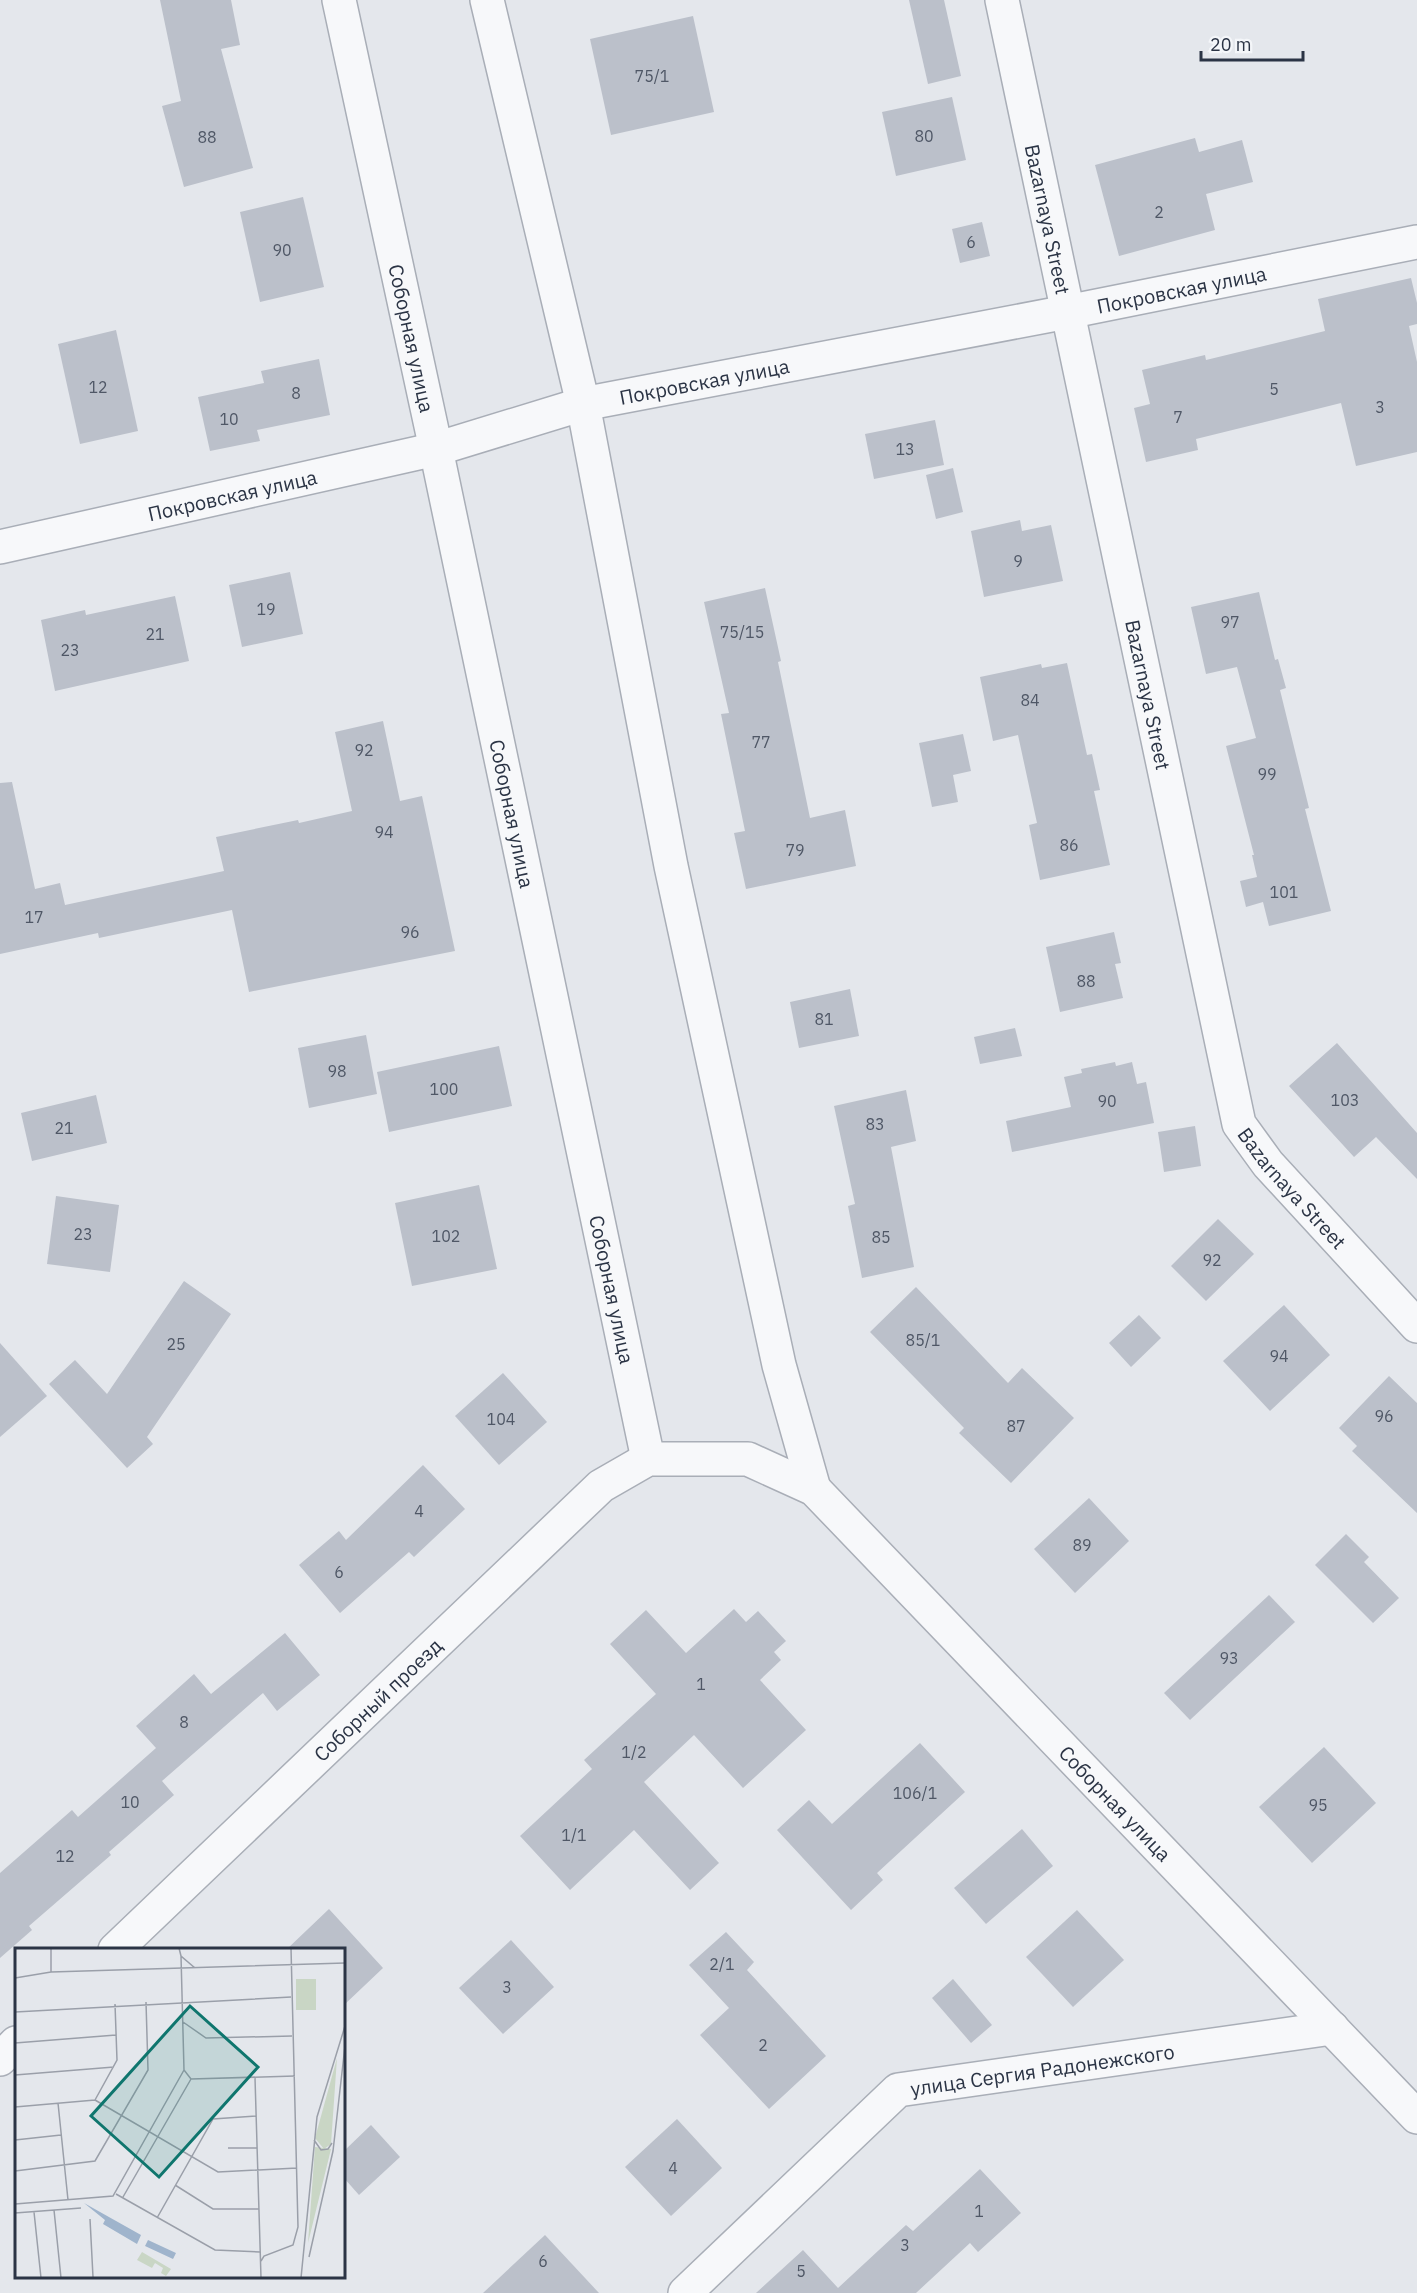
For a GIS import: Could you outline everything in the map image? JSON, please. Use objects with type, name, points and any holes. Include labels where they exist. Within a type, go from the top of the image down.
[{"type":"street","name":"Соборная улица","points":[[339,0],[436,449],[648,1459],[748,1459],[814,1489],[1417,2117]]},
{"type":"street","name":"Соборная улица","points":[[487,0],[583,404],[673,878],[779,1365],[814,1489]]},
{"type":"street","name":"Bazarnaya Street","points":[[1002,0],[1239,1124],[1268,1164],[1417,1326]]},
{"type":"street","name":"Покровская улица","points":[[0,546],[436,449],[583,404],[1067,312],[1417,242]]},
{"type":"street","name":"Соборный проезд","points":[[117,1948],[601,1486],[648,1459]]},
{"type":"street","name":"улица Сергия Радонежского","points":[[685,2293],[898,2090],[1332,2028]]},
{"type":"street","points":[[0,2059],[15,2044]]},
{"type":"building","points":[[160,0],[231,0],[240,45],[221,49],[253,168],[184,187],[162,106],[181,101]]},
{"type":"building","points":[[909,0],[944,0],[961,76],[928,84]]},
{"type":"building","points":[[693,16],[714,112],[611,135],[590,39]]},
{"type":"building","points":[[952,97],[966,160],[896,176],[882,112]]},
{"type":"building","points":[[1195,138],[1199,152],[1242,140],[1253,182],[1206,194],[1215,230],[1119,256],[1095,165]]},
{"type":"building","points":[[303,197],[324,287],[260,302],[240,212]]},
{"type":"building","points":[[982,222],[990,256],[960,263],[952,229]]},
{"type":"building","points":[[1411,278],[1417,303],[1417,324],[1409,326],[1417,362],[1417,452],[1356,466],[1341,403],[1196,439],[1198,450],[1146,462],[1134,408],[1150,404],[1142,370],[1205,355],[1206,360],[1325,331],[1318,299]]},
{"type":"building","points":[[116,330],[138,431],[80,444],[58,344]]},
{"type":"building","points":[[319,359],[330,415],[257,430],[260,441],[210,451],[198,397],[264,383],[261,371]]},
{"type":"building","points":[[935,420],[944,465],[874,479],[865,434]]},
{"type":"building","points":[[953,468],[963,512],[936,519],[926,475]]},
{"type":"building","points":[[1020,520],[1022,531],[1051,525],[1063,581],[984,597],[971,531]]},
{"type":"building","points":[[290,572],[303,634],[242,647],[229,585]]},
{"type":"building","points":[[765,588],[810,818],[845,810],[856,866],[746,889],[734,833],[745,831],[721,714],[729,713],[704,602]]},
{"type":"building","points":[[1259,592],[1275,660],[1278,659],[1286,688],[1280,690],[1309,808],[1305,809],[1331,911],[1269,926],[1263,902],[1246,907],[1240,881],[1257,877],[1252,855],[1254,855],[1226,746],[1256,738],[1237,667],[1206,674],[1191,607]]},
{"type":"building","points":[[175,596],[189,661],[55,691],[41,620],[85,610],[86,615]]},
{"type":"building","points":[[1067,663],[1087,755],[1092,754],[1100,790],[1094,791],[1110,865],[1040,880],[1029,825],[1037,823],[1018,735],[993,741],[980,677],[1041,664],[1042,668]]},
{"type":"building","points":[[383,721],[400,801],[422,796],[455,951],[249,992],[232,910],[99,938],[98,933],[0,954],[0,783],[12,782],[35,889],[60,883],[65,905],[224,871],[216,837],[298,820],[299,823],[352,811],[335,732]]},
{"type":"building","points":[[963,734],[971,771],[953,775],[958,802],[932,807],[919,743]]},
{"type":"building","points":[[1114,932],[1121,963],[1115,964],[1123,998],[1060,1012],[1046,947]]},
{"type":"building","points":[[850,989],[859,1036],[799,1048],[790,1002]]},
{"type":"building","points":[[1015,1028],[1022,1056],[980,1064],[974,1037]]},
{"type":"building","points":[[366,1035],[377,1094],[309,1108],[298,1048]]},
{"type":"building","points":[[1337,1043],[1417,1133],[1417,1179],[1376,1137],[1354,1157],[1289,1086]]},
{"type":"building","points":[[499,1046],[512,1106],[389,1132],[377,1072]]},
{"type":"building","points":[[1115,1062],[1116,1066],[1132,1062],[1137,1084],[1146,1082],[1154,1123],[1012,1152],[1006,1121],[1071,1107],[1064,1077],[1082,1073],[1081,1069]]},
{"type":"building","points":[[906,1090],[916,1141],[891,1147],[914,1267],[862,1278],[848,1206],[855,1204],[834,1106]]},
{"type":"building","points":[[96,1095],[107,1143],[32,1161],[21,1113]]},
{"type":"building","points":[[1195,1126],[1201,1166],[1164,1172],[1158,1132]]},
{"type":"building","points":[[479,1185],[497,1269],[412,1286],[395,1203]]},
{"type":"building","points":[[56,1196],[119,1205],[110,1272],[47,1264]]},
{"type":"building","points":[[1218,1219],[1254,1254],[1206,1301],[1171,1266]]},
{"type":"building","points":[[184,1281],[231,1314],[147,1437],[153,1444],[127,1468],[49,1384],[75,1360],[107,1394]]},
{"type":"building","points":[[916,1287],[1008,1383],[1022,1368],[1074,1418],[1011,1483],[959,1433],[964,1428],[870,1332]]},
{"type":"building","points":[[1284,1305],[1330,1355],[1270,1411],[1223,1361]]},
{"type":"building","points":[[1139,1315],[1161,1338],[1131,1367],[1109,1343]]},
{"type":"building","points":[[0,1343],[47,1396],[0,1437]]},
{"type":"building","points":[[503,1373],[547,1422],[499,1465],[455,1416]]},
{"type":"building","points":[[1389,1376],[1417,1403],[1417,1513],[1352,1451],[1357,1446],[1339,1428]]},
{"type":"building","points":[[423,1465],[465,1509],[414,1557],[409,1552],[340,1613],[299,1565],[339,1531],[346,1540]]},
{"type":"building","points":[[1089,1498],[1129,1541],[1075,1593],[1034,1549]]},
{"type":"building","points":[[1346,1534],[1369,1557],[1364,1562],[1399,1598],[1373,1623],[1315,1565]]},
{"type":"building","points":[[1269,1595],[1295,1622],[1190,1720],[1164,1693]]},
{"type":"building","points":[[734,1609],[746,1622],[758,1611],[786,1641],[774,1652],[781,1660],[760,1680],[806,1730],[743,1788],[694,1735],[644,1782],[719,1863],[690,1890],[634,1830],[570,1890],[520,1836],[592,1769],[584,1760],[656,1694],[610,1644],[646,1610],[686,1653]]},
{"type":"building","points":[[285,1633],[320,1675],[277,1711],[263,1693],[162,1781],[174,1795],[109,1852],[111,1855],[29,1926],[32,1930],[0,1958],[0,1873],[72,1810],[78,1817],[156,1748],[136,1726],[194,1674],[211,1694]]},
{"type":"building","points":[[920,1743],[965,1792],[877,1873],[883,1880],[851,1910],[777,1830],[809,1800],[832,1824]]},
{"type":"building","points":[[1324,1747],[1376,1803],[1312,1863],[1259,1807]]},
{"type":"building","points":[[1022,1829],[1053,1866],[986,1924],[954,1888]]},
{"type":"building","points":[[329,1909],[383,1968],[345,2004],[345,1948],[288,1948]]},
{"type":"building","points":[[1077,1910],[1124,1960],[1073,2007],[1026,1957]]},
{"type":"building","points":[[726,1932],[754,1962],[747,1970],[826,2056],[769,2109],[700,2035],[729,2008],[689,1965]]},
{"type":"building","points":[[511,1940],[554,1987],[503,2034],[459,1988]]},
{"type":"building","points":[[953,1979],[992,2025],[971,2043],[932,1998]]},
{"type":"building","points":[[677,2119],[722,2168],[671,2216],[625,2167]]},
{"type":"building","points":[[371,2125],[400,2157],[359,2195],[345,2179],[345,2150]]},
{"type":"building","points":[[980,2169],[1021,2213],[978,2252],[970,2243],[916,2293],[756,2293],[803,2250],[838,2288],[906,2225],[913,2231]]},
{"type":"building","points":[[545,2235],[599,2293],[483,2293]]}]
